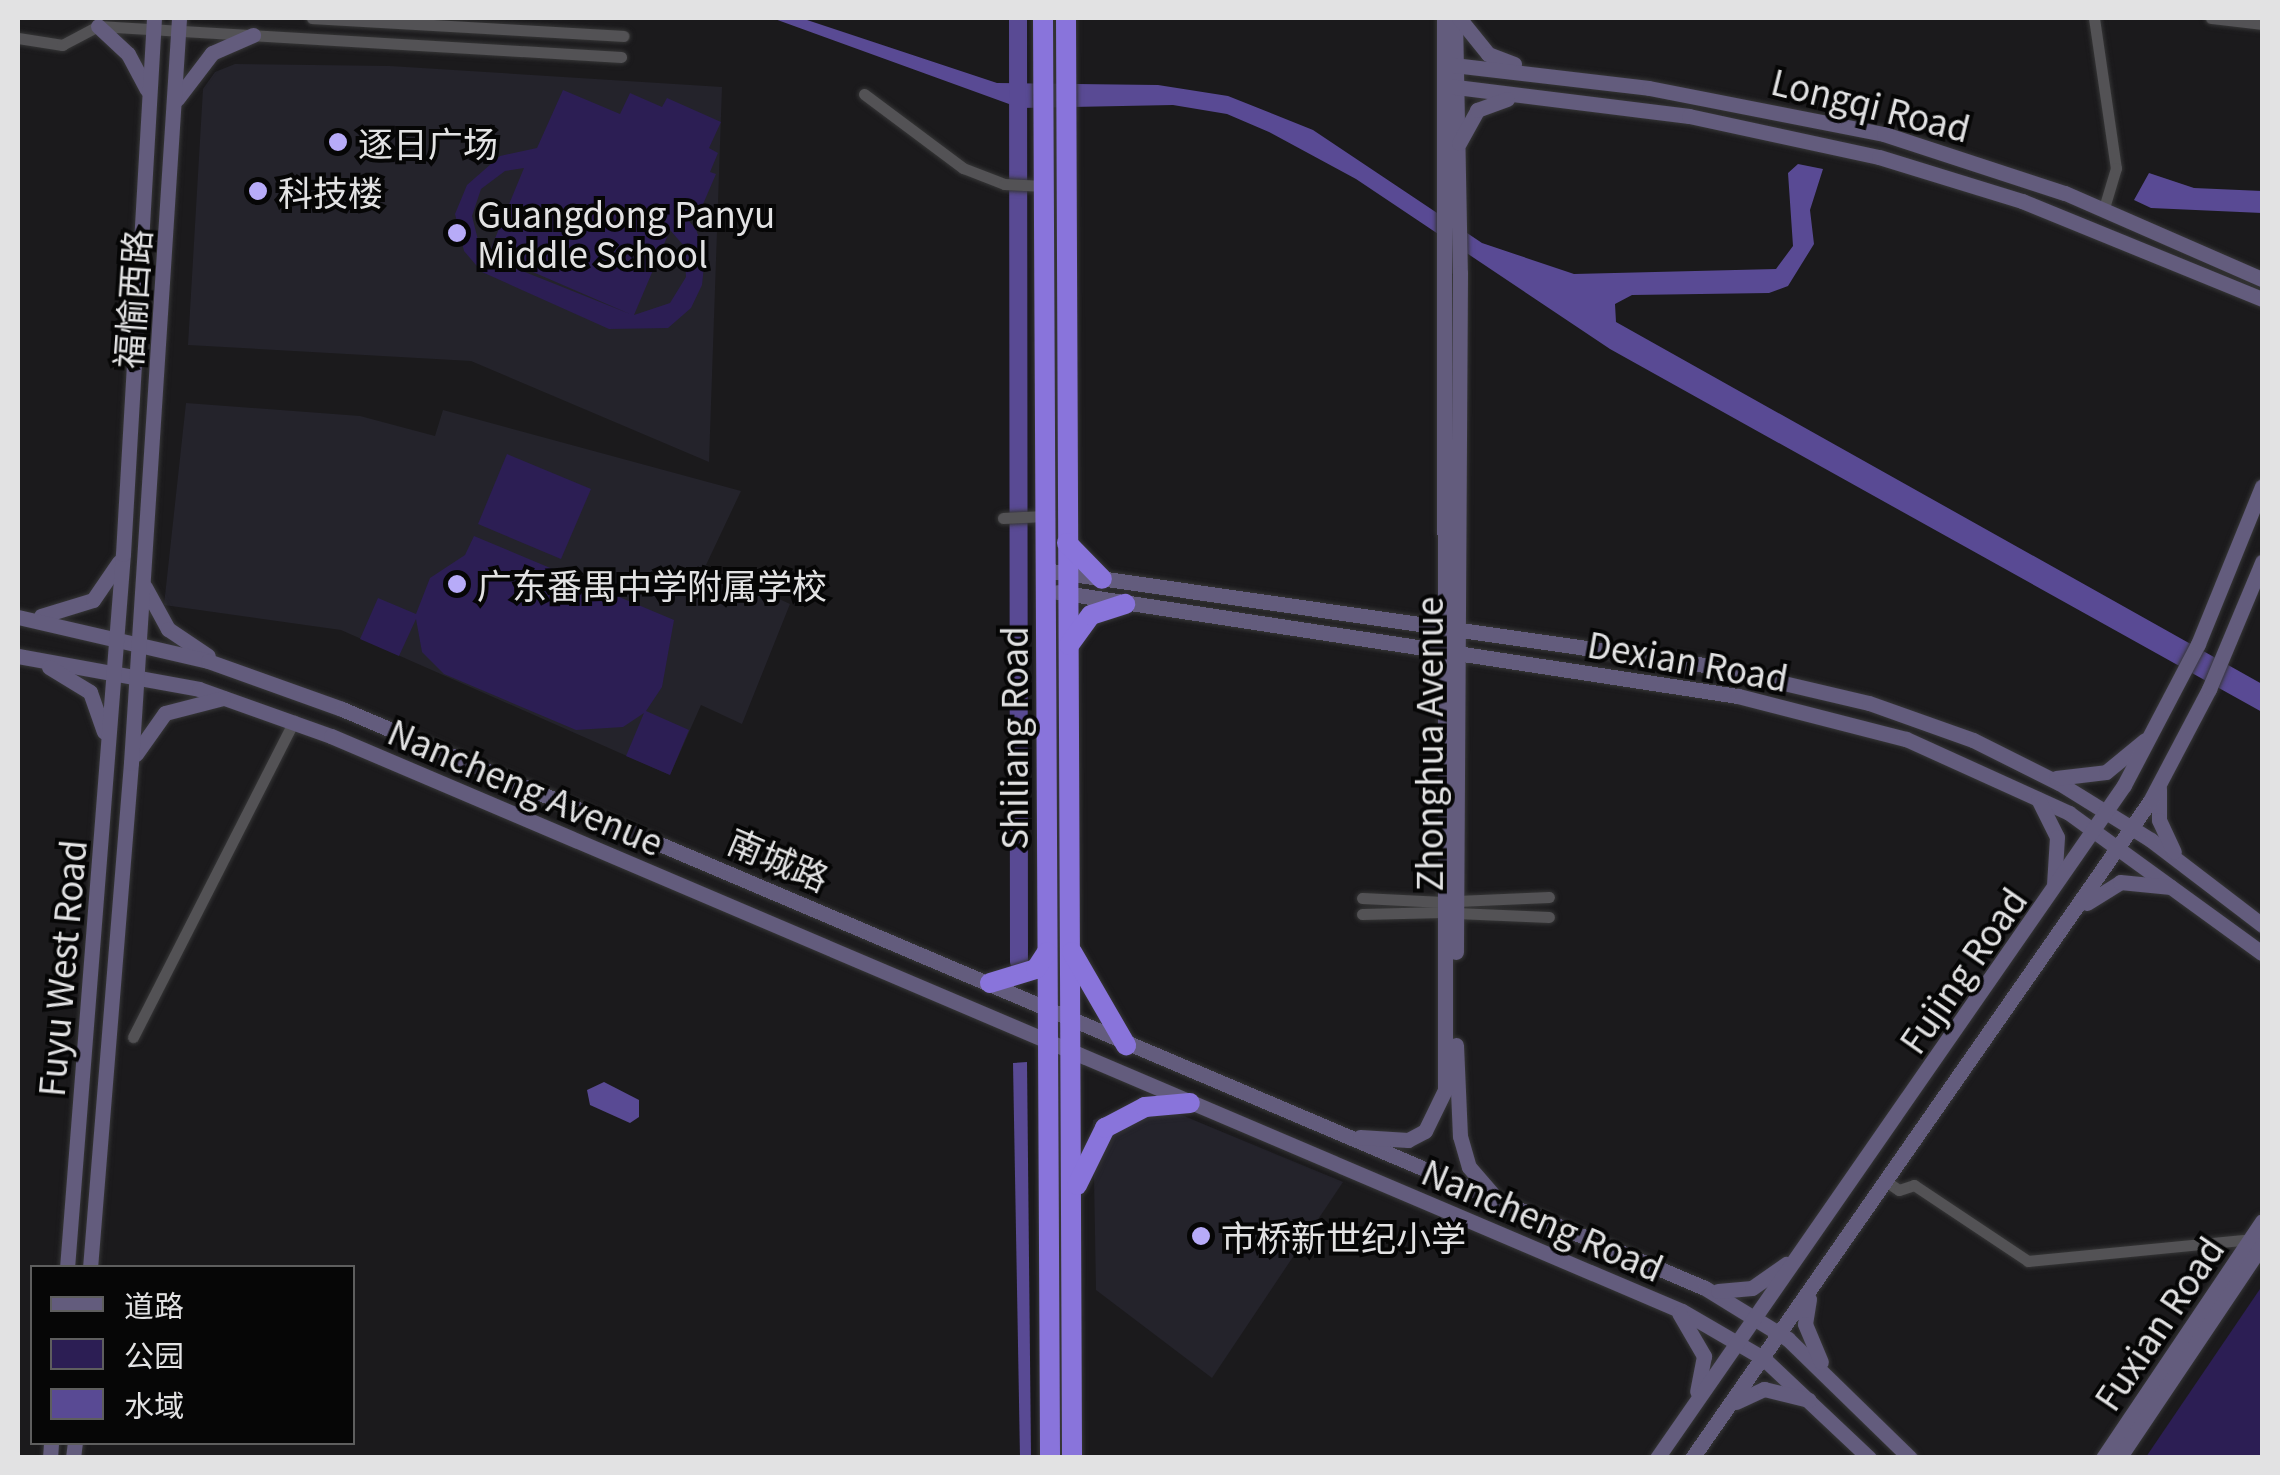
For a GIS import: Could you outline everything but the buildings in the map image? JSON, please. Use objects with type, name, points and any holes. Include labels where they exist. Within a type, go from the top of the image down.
[{"type":"highway","name":"Shiliang Road","points":[[1043,18],[1045,74],[1056,121],[1066,541],[1072,1458]]},
{"type":"highway","name":"Shiliang Road","points":[[1050,1458],[1039,186],[1067,73],[1066,18]]},
{"type":"highway","points":[[1066,541],[1075,558],[1102,579]]},
{"type":"highway","points":[[1067,651],[1091,615],[1125,604]]},
{"type":"highway","points":[[1069,947],[1126,1045]]},
{"type":"highway","points":[[994,985],[1036,969],[1047,952]]},
{"type":"highway","points":[[1072,1201],[1087,1156],[1104,1128],[1145,1107],[1190,1103]]},
{"type":"street","points":[[312,18],[622,36]]},
{"type":"street","points":[[1444,18],[1450,64],[1447,193]]},
{"type":"street","points":[[1450,64],[1457,18]]},
{"type":"street","points":[[1457,18],[1470,38],[1496,59],[1576,78]]},
{"type":"street","points":[[2094,18],[2116,168],[2104,208]]},
{"type":"street","points":[[2211,18],[2262,24]]},
{"type":"street","points":[[96,22],[138,66],[150,105]]},
{"type":"street","points":[[18,38],[62,45],[96,22],[179,24],[254,36],[621,57]]},
{"type":"street","name":"福愉西路","points":[[125,534],[154,24]]},
{"type":"street","name":"福愉西路","points":[[139,645],[179,24]]},
{"type":"street","points":[[173,107],[206,58],[254,36]]},
{"type":"street","name":"Longqi Road","points":[[1450,64],[1576,78],[1884,134],[2104,208],[2262,279]]},
{"type":"street","points":[[1450,86],[1456,152]]},
{"type":"street","name":"Longqi Road","points":[[1450,86],[1746,126],[1915,166],[2262,299]]},
{"type":"street","points":[[864,94],[962,168],[1004,184],[1039,186]]},
{"type":"street","points":[[1447,193],[1469,118],[1484,104],[1568,99]]},
{"type":"street","name":"Zhonghua Avenue","points":[[1447,193],[1443,264],[1450,629],[1450,1089],[1470,1167],[1500,1202]]},
{"type":"street","name":"Zhonghua Avenue","points":[[1447,193],[1460,273],[1450,629]]},
{"type":"street","points":[[2240,288],[2262,309]]},
{"type":"street","name":"Fujing Road","points":[[1657,1458],[2096,830],[2158,726],[2198,644],[2262,486]]},
{"type":"street","points":[[1003,518],[1039,516]]},
{"type":"street","points":[[18,617],[66,613],[93,600],[118,568],[125,534]]},
{"type":"street","name":"Fuyu West Road","points":[[67,1265],[125,534]]},
{"type":"street","name":"Fujing Road","points":[[1692,1458],[2132,827],[2209,689],[2262,562]]},
{"type":"street","name":"Dexian Road","points":[[1066,583],[1102,579],[1806,686],[1944,728],[2048,776],[2132,827],[2262,925]]},
{"type":"street","name":"Dexian Road","points":[[1044,580],[1066,583],[1125,604],[1800,710],[1906,739],[2032,792],[2096,830],[2262,953]]},
{"type":"street","points":[[144,583],[168,629],[234,669]]},
{"type":"street","name":"南城路","points":[[18,617],[234,669],[342,709],[1500,1202]]},
{"type":"street","name":"Fuyu West Road","points":[[90,1265],[139,645]]},
{"type":"street","points":[[19,656],[66,674],[90,692],[101,718],[107,762]]},
{"type":"street","name":"Nancheng Avenue","points":[[19,656],[226,698],[294,721],[1160,1090]]},
{"type":"street","points":[[128,792],[141,742],[156,720],[176,708],[226,698]]},
{"type":"street","points":[[133,1037],[294,721]]},
{"type":"street","points":[[2048,776],[2066,781],[2106,772],[2158,726]]},
{"type":"street","points":[[2160,782],[2158,820],[2182,864]]},
{"type":"street","points":[[2032,792],[2048,811],[2060,852],[2049,898]]},
{"type":"street","points":[[2072,916],[2120,882],[2179,889]]},
{"type":"street","points":[[1362,914],[1549,897]]},
{"type":"street","points":[[1362,898],[1549,917]]},
{"type":"street","points":[[986,1015],[994,985]]},
{"type":"street","points":[[1160,1090],[1171,1064]]},
{"type":"street","points":[[1342,1136],[1408,1140],[1436,1117],[1450,1089]]},
{"type":"street","name":"Nancheng Road","points":[[1160,1090],[1674,1307],[1763,1358],[1869,1458]]},
{"type":"street","points":[[1886,1182],[1899,1190],[1914,1185],[2028,1260],[2257,1242]]},
{"type":"street","name":"Nancheng Road","points":[[1500,1202],[1709,1290],[1758,1316],[1827,1375],[1910,1458]]},
{"type":"street","name":"Fuxian Road","points":[[2119,1458],[2257,1242],[2262,1222]]},
{"type":"street","points":[[1709,1290],[1739,1291],[1764,1282],[1812,1239]]},
{"type":"street","name":"Fuxian Road","points":[[2103,1458],[2257,1242]]},
{"type":"street","points":[[1812,1290],[1804,1324],[1827,1375]]},
{"type":"street","points":[[1674,1307],[1693,1328],[1704,1356],[1688,1414]]},
{"type":"street","points":[[1720,1419],[1738,1400],[1764,1389],[1812,1401]]},
{"type":"shaded area","name":"Guangdong Panyu Middle School","points":[[235,64],[390,66],[722,87],[709,462],[471,361],[188,345],[203,89],[215,72]]},
{"type":"shaded area","name":"广东番禺中学附属学校","points":[[186,403],[360,416],[435,436],[443,410],[741,491],[706,565],[790,604],[742,724],[701,705],[670,775],[341,630],[164,605]]},
{"type":"shaded area","name":"市桥新世纪小学","points":[[1148,1101],[1343,1182],[1212,1378],[1096,1290],[1093,1120]]},
{"type":"green space","points":[[563,90],[620,114],[630,93],[662,107],[667,98],[721,122],[709,148],[718,153],[710,172],[716,174],[697,218],[680,211],[696,229],[705,256],[702,285],[691,308],[668,328],[609,329],[482,272],[464,251],[455,214],[467,185],[500,156],[537,148]],"holes":[[[524,168],[489,253],[630,314],[500,262],[488,255],[479,244],[472,216],[481,189],[505,171]],[[670,230],[684,246],[686,277],[670,303],[634,315]]]},
{"type":"green space","points":[[507,454],[591,489],[561,559],[478,524]]},
{"type":"green space","points":[[474,536],[674,620],[662,687],[646,711],[689,730],[670,775],[626,756],[644,713],[623,727],[576,730],[444,674],[422,652],[416,619],[399,656],[360,639],[378,598],[416,614],[430,578],[465,555]]},
{"type":"green space","points":[[2262,1286],[2262,1457],[2146,1457]]},
{"type":"water","points":[[772,18],[801,18],[997,83],[1158,85],[1228,96],[1313,130],[1482,243],[1574,274],[1776,269],[1793,246],[1788,173],[1798,164],[1823,169],[1810,210],[1814,244],[1788,286],[1769,293],[1632,295],[1615,304],[1616,322],[2262,684],[2262,712],[1610,349],[1356,179],[1269,132],[1227,114],[1173,105],[1020,108]]},
{"type":"water","points":[[2149,173],[2194,188],[2262,191],[2262,213],[2151,208],[2134,200]]},
{"type":"water","points":[[1027,1062],[1031,1457],[1020,1458],[1013,1063]]},
{"type":"water","points":[[604,1082],[639,1100],[639,1117],[630,1123],[590,1105],[587,1090]]},
{"type":"waterway","points":[[1018,18],[1019,962]]},
{"type":"place","name":"逐日广场","points":[[338,142]]},
{"type":"place","name":"科技楼","points":[[258,191]]},
{"type":"place","name":"Guangdong Panyu Middle School","points":[[457,233]]},
{"type":"place","name":"广东番禺中学附属学校","points":[[457,584]]},
{"type":"place","name":"市桥新世纪小学","points":[[1201,1236]]}]
